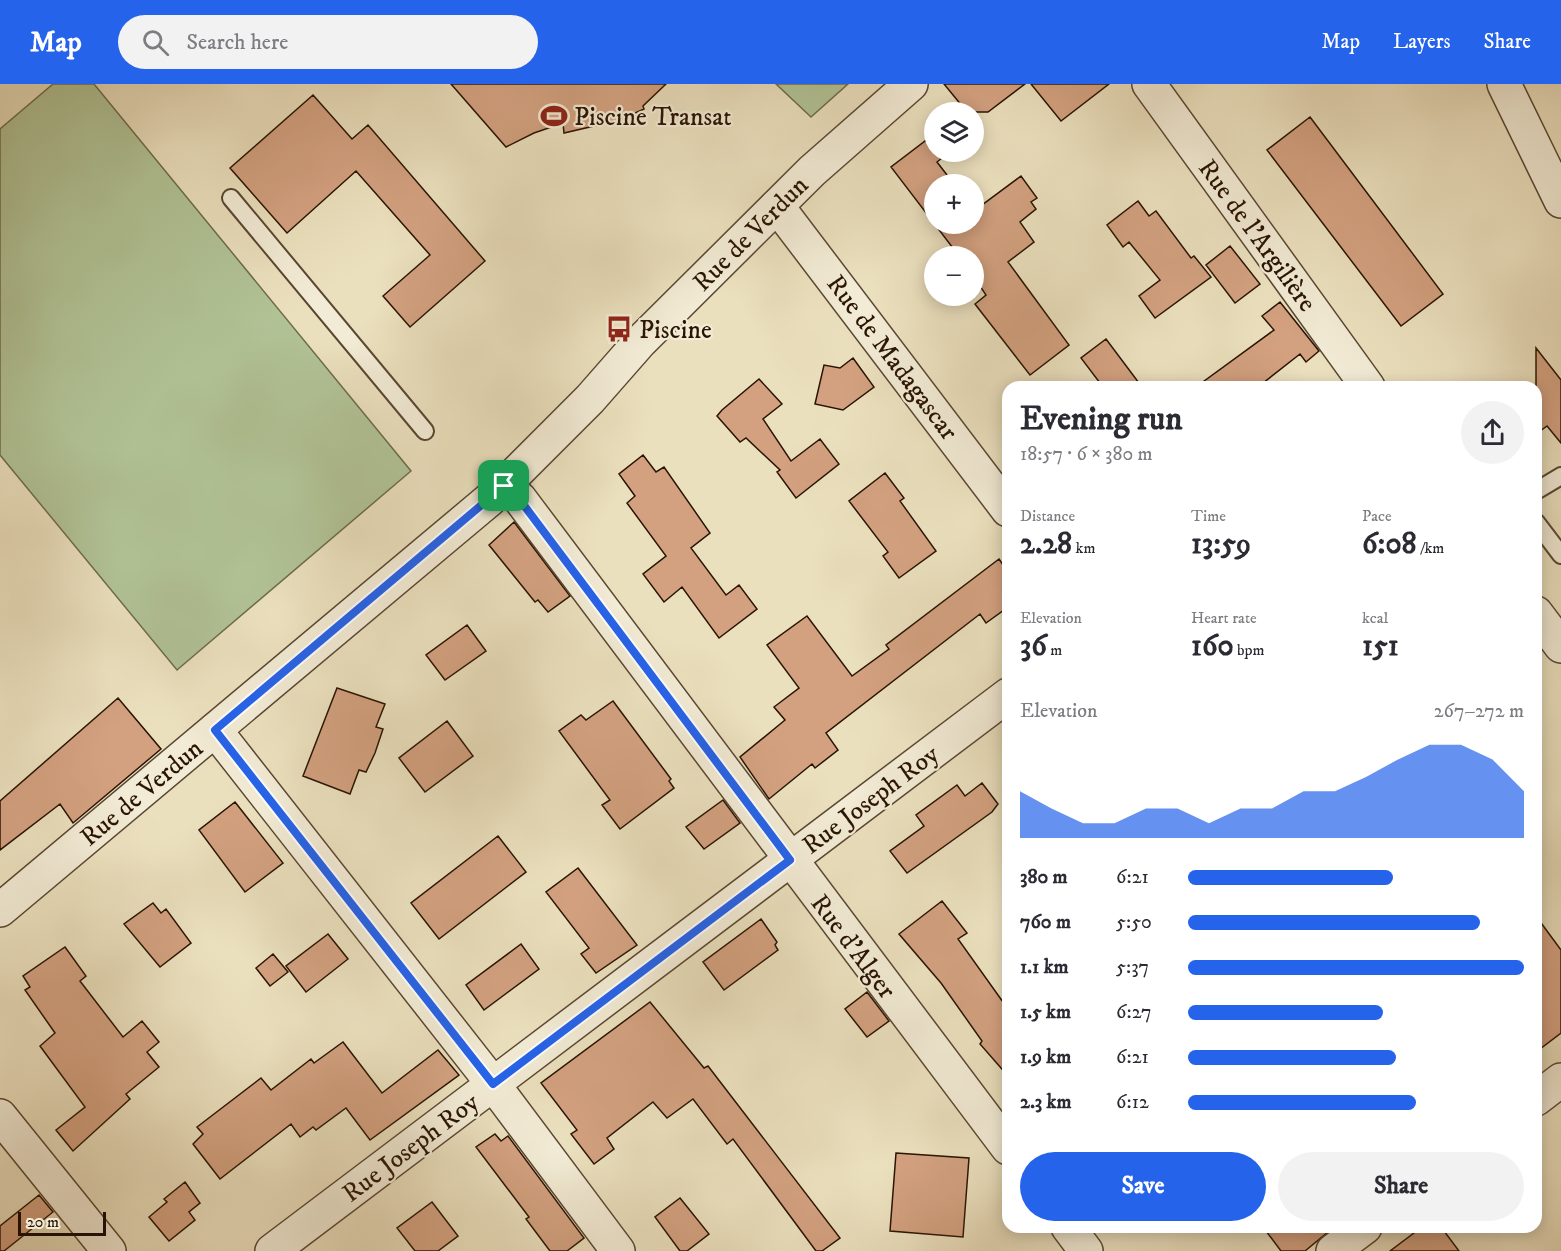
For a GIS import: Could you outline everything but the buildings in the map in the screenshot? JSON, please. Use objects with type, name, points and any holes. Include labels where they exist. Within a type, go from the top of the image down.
[{"type":"street","name":"Rue de Verdun","points":[[0,910],[504,486],[590,399],[640,342],[812,171],[910,84]]},
{"type":"street","name":"Rue de l'Argilière","points":[[1149,84],[1364,381]]},
{"type":"street","points":[[1504,84],[1561,201]]},
{"type":"street","name":"Rue de Madagascar","points":[[777,206],[1002,502]]},
{"type":"street","name":"Rue d'Alger","points":[[504,486],[520,500],[1002,1140]]},
{"type":"street","points":[[1542,621],[1561,646]]},
{"type":"street","name":"Rue Joseph Roy","points":[[272,1251],[1002,700]]},
{"type":"street","points":[[215,730],[493,1084],[618,1251]]},
{"type":"street","points":[[1542,1094],[1561,1080]]},
{"type":"street","points":[[0,1116],[109,1251]]},
{"type":"street","points":[[1072,1233],[1086,1251]]},
{"type":"street","points":[[1333,1251],[1357,1233]]},
{"type":"lane","points":[[231,198],[425,431]]},
{"type":"lane","points":[[1542,487],[1561,476]]},
{"type":"lane","points":[[1542,530],[1561,555]]},
{"type":"green space","points":[[53,84],[94,84],[411,471],[177,670],[0,455],[0,129]]},
{"type":"green space","points":[[776,84],[848,84],[811,117]]},
{"type":"place","name":"Piscine Transat","points":[[554,116]]},
{"type":"place","name":"Piscine","points":[[619,329]]},
{"type":"route","points":[[504,486],[520,500],[790,860],[493,1084],[215,730],[504,486]]}]
